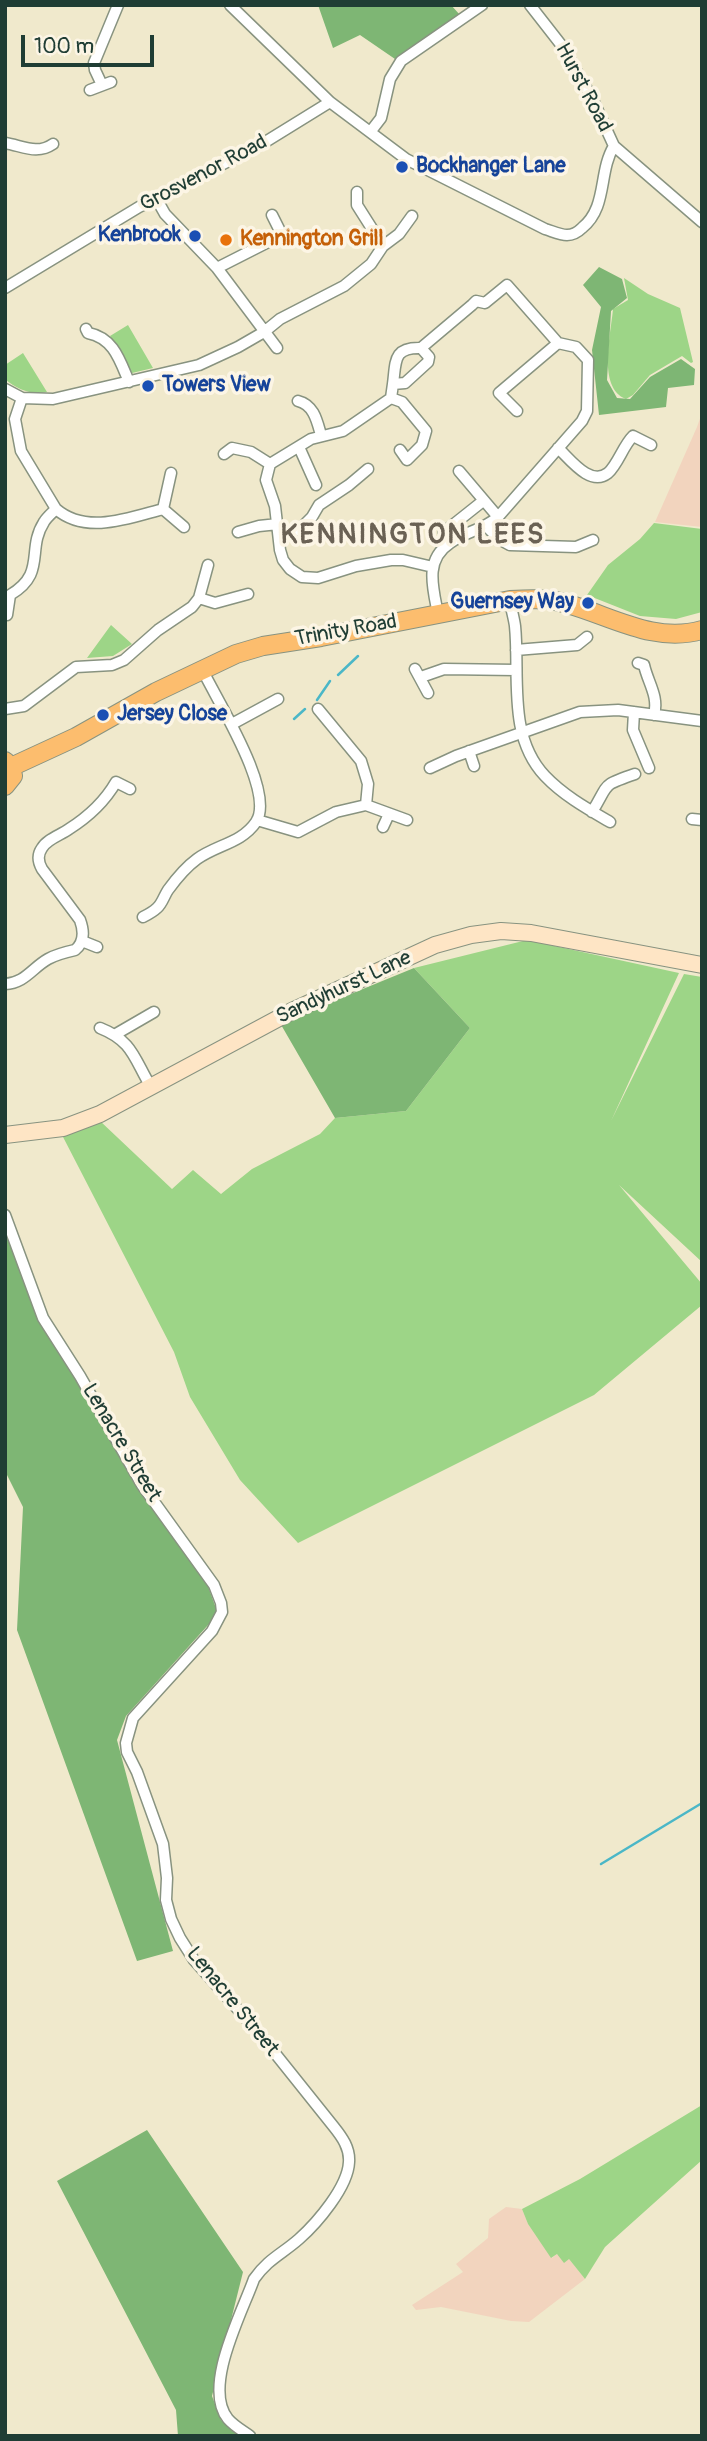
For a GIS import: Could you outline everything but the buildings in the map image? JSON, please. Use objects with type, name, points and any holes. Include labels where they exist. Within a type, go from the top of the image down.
[{"type":"main road","name":"Trinity Road","points":[[5,786],[11,780],[8,764],[76,737],[202,669],[263,646],[510,600],[544,599],[562,603],[635,629],[655,633],[702,630]]},
{"type":"street","points":[[90,90],[106,84],[94,70],[94,63],[118,5]]},
{"type":"street","points":[[230,5],[330,102],[406,159],[536,225],[568,235],[578,232],[589,222],[597,210],[604,187],[608,157],[614,146]]},
{"type":"street","points":[[371,131],[381,117],[390,79],[401,61],[482,5]]},
{"type":"street","name":"Hurst Road","points":[[530,5],[562,46],[592,98],[614,146],[702,222]]},
{"type":"street","name":"Grosvenor Road","points":[[5,288],[156,198],[262,144],[330,102]]},
{"type":"street","points":[[5,143],[26,150],[45,149],[54,144]]},
{"type":"street","points":[[357,192],[357,205],[383,246]]},
{"type":"street","points":[[156,198],[165,214],[217,268],[277,348]]},
{"type":"street","points":[[217,268],[282,235],[272,215]]},
{"type":"street","points":[[5,389],[22,398],[53,399],[200,365],[238,347],[280,319],[344,286],[371,264],[383,246],[399,233],[412,216]]},
{"type":"street","points":[[433,566],[391,560],[356,566],[318,578],[302,577],[283,560],[279,547],[274,505],[266,480],[270,464],[321,435],[343,430],[391,398],[397,356],[409,348],[421,348],[476,301],[485,303],[507,285],[558,343],[576,346],[586,356],[588,390],[585,416],[498,517],[487,527],[450,543],[438,555],[433,566],[432,583],[438,614]]},
{"type":"street","points":[[86,329],[88,333],[103,338],[112,346],[129,382]]},
{"type":"street","points":[[517,411],[499,393],[558,343]]},
{"type":"street","points":[[393,384],[405,383],[428,362],[429,357],[421,348]]},
{"type":"street","points":[[22,398],[15,419],[22,451],[56,509],[64,516],[83,523],[132,519],[163,509]]},
{"type":"street","points":[[391,398],[402,402],[426,430],[422,445],[407,460],[400,450]]},
{"type":"street","points":[[298,401],[305,403],[314,414],[321,435]]},
{"type":"street","points":[[558,448],[586,474],[596,477],[608,472],[633,436],[651,444]]},
{"type":"street","points":[[228,446],[251,452],[270,464]]},
{"type":"street","points":[[299,447],[316,485]]},
{"type":"street","points":[[238,532],[259,526],[299,530],[319,505],[368,470]]},
{"type":"street","points":[[459,471],[498,517]]},
{"type":"street","points":[[163,509],[171,472]]},
{"type":"street","points":[[450,543],[444,532],[483,501]]},
{"type":"street","points":[[7,615],[8,594],[19,590],[31,575],[44,521],[56,509]]},
{"type":"street","points":[[163,509],[184,527]]},
{"type":"street","points":[[312,517],[322,525]]},
{"type":"street","points":[[487,527],[510,545],[576,547],[593,540]]},
{"type":"street","points":[[5,709],[24,706],[76,667],[119,663],[158,630],[184,615],[200,598],[208,565]]},
{"type":"street","points":[[200,598],[215,603],[248,594]]},
{"type":"street","points":[[510,600],[515,626],[518,705],[522,732],[532,758],[542,774],[562,792],[610,822]]},
{"type":"street","points":[[516,650],[577,645],[587,637]]},
{"type":"street","points":[[638,663],[644,665],[652,687],[656,701],[654,715]]},
{"type":"street","points":[[428,693],[418,673],[444,668],[516,670]]},
{"type":"street","points":[[143,917],[157,908],[180,874],[197,859],[239,838],[257,820],[260,811],[260,796],[232,724],[202,669]]},
{"type":"street","points":[[232,724],[278,699]]},
{"type":"street","points":[[318,709],[361,761],[368,784],[366,805]]},
{"type":"street","points":[[430,768],[469,751],[580,712],[604,709],[702,721]]},
{"type":"street","points":[[634,712],[633,730],[649,768]]},
{"type":"street","points":[[469,751],[474,766]]},
{"type":"street","points":[[592,812],[608,783],[635,774]]},
{"type":"street","points":[[5,984],[20,982],[46,960],[75,950],[82,941],[83,929],[80,920],[42,869],[39,863],[40,850],[44,844],[84,818],[104,800],[116,782],[130,789]]},
{"type":"street","points":[[257,820],[298,832],[336,812],[366,805],[407,820]]},
{"type":"street","points":[[383,827],[389,814]]},
{"type":"street","points":[[298,832],[298,845]]},
{"type":"street","points":[[157,908],[167,916]]},
{"type":"street","name":"Sandyhurst Lane","points":[[5,1135],[45,1131],[76,1123],[110,1109],[292,1011],[435,945],[471,935],[501,931],[531,933],[702,965]]},
{"type":"street","points":[[82,941],[97,947]]},
{"type":"street","points":[[116,1034],[154,1012]]},
{"type":"street","points":[[100,1028],[116,1034],[127,1045],[151,1087]]},
{"type":"street","name":"Lenacre Street","points":[[5,1215],[43,1318],[80,1376],[142,1485],[204,1570],[221,1603],[222,1612],[216,1625],[133,1718],[126,1743],[127,1752],[163,1844],[167,1878],[166,1900],[171,1919],[194,1960],[258,2032],[343,2138],[348,2150],[348,2170],[324,2213],[298,2240],[277,2253],[262,2267],[254,2279],[220,2372],[222,2407],[228,2419],[250,2436]]},
{"type":"shaded area","points":[[702,413],[702,527],[655,522],[697,427]]},
{"type":"shaded area","points":[[506,2207],[522,2209],[528,2224],[552,2258],[557,2254],[569,2259],[585,2279],[529,2322],[441,2307],[416,2310],[412,2305],[463,2272],[456,2264],[488,2238],[489,2219]]},
{"type":"green space","points":[[318,5],[451,5],[460,15],[395,59],[360,35],[333,48]]},
{"type":"green space","points":[[599,267],[622,279],[627,298],[611,311],[607,380],[617,398],[630,399],[650,377],[681,359],[695,369],[694,385],[668,388],[666,407],[599,415],[592,350],[601,307],[583,285]]},
{"type":"green space","points":[[624,278],[648,294],[680,308],[693,362],[682,356],[650,375],[633,395],[626,399],[617,393],[611,384],[608,359],[613,309],[628,300]]},
{"type":"green space","points":[[128,325],[153,368],[132,373],[128,366],[126,367],[110,336]]},
{"type":"green space","points":[[23,353],[47,392],[25,391],[5,379],[5,365]]},
{"type":"green space","points":[[654,523],[702,529],[702,612],[676,619],[640,616],[587,595],[608,565],[640,539]]},
{"type":"green space","points":[[111,625],[132,644],[113,656],[87,658]]},
{"type":"green space","points":[[527,940],[679,973],[611,1121],[684,974],[702,977],[702,1262],[619,1185],[702,1284],[702,1305],[594,1395],[298,1543],[240,1480],[190,1397],[174,1352],[62,1135],[99,1120],[172,1189],[193,1170],[221,1194],[252,1169],[320,1134],[335,1118],[406,1111],[470,1028],[414,968]]},
{"type":"green space","points":[[414,968],[470,1028],[406,1111],[335,1118],[280,1023]]},
{"type":"green space","points":[[5,1222],[40,1319],[80,1378],[208,1586],[218,1614],[126,1716],[117,1740],[173,1951],[137,1961],[17,1630],[23,1507],[5,1471]]},
{"type":"green space","points":[[702,2105],[702,2160],[605,2247],[585,2279],[569,2259],[564,2263],[557,2254],[551,2258],[528,2224],[522,2209],[580,2179]]},
{"type":"green space","points":[[147,2130],[243,2272],[212,2396],[221,2420],[242,2436],[178,2436],[176,2410],[57,2181]]},
{"type":"waterway","points":[[338,675],[358,656]]},
{"type":"waterway","points":[[317,700],[330,681]]},
{"type":"waterway","points":[[294,719],[305,709]]},
{"type":"waterway","points":[[601,1864],[702,1803]]},
{"type":"place","name":"Bockhanger Lane","points":[[402,167]]},
{"type":"place","name":"Kenbrook","points":[[195,236]]},
{"type":"place","name":"Kennington Grill","points":[[226,240]]},
{"type":"place","name":"Towers View","points":[[148,386]]},
{"type":"place","name":"Guernsey Way","points":[[588,603]]},
{"type":"place","name":"Jersey Close","points":[[103,715]]},
{"type":"district","name":"KENNINGTON LEES","points":[[413,536]]}]
